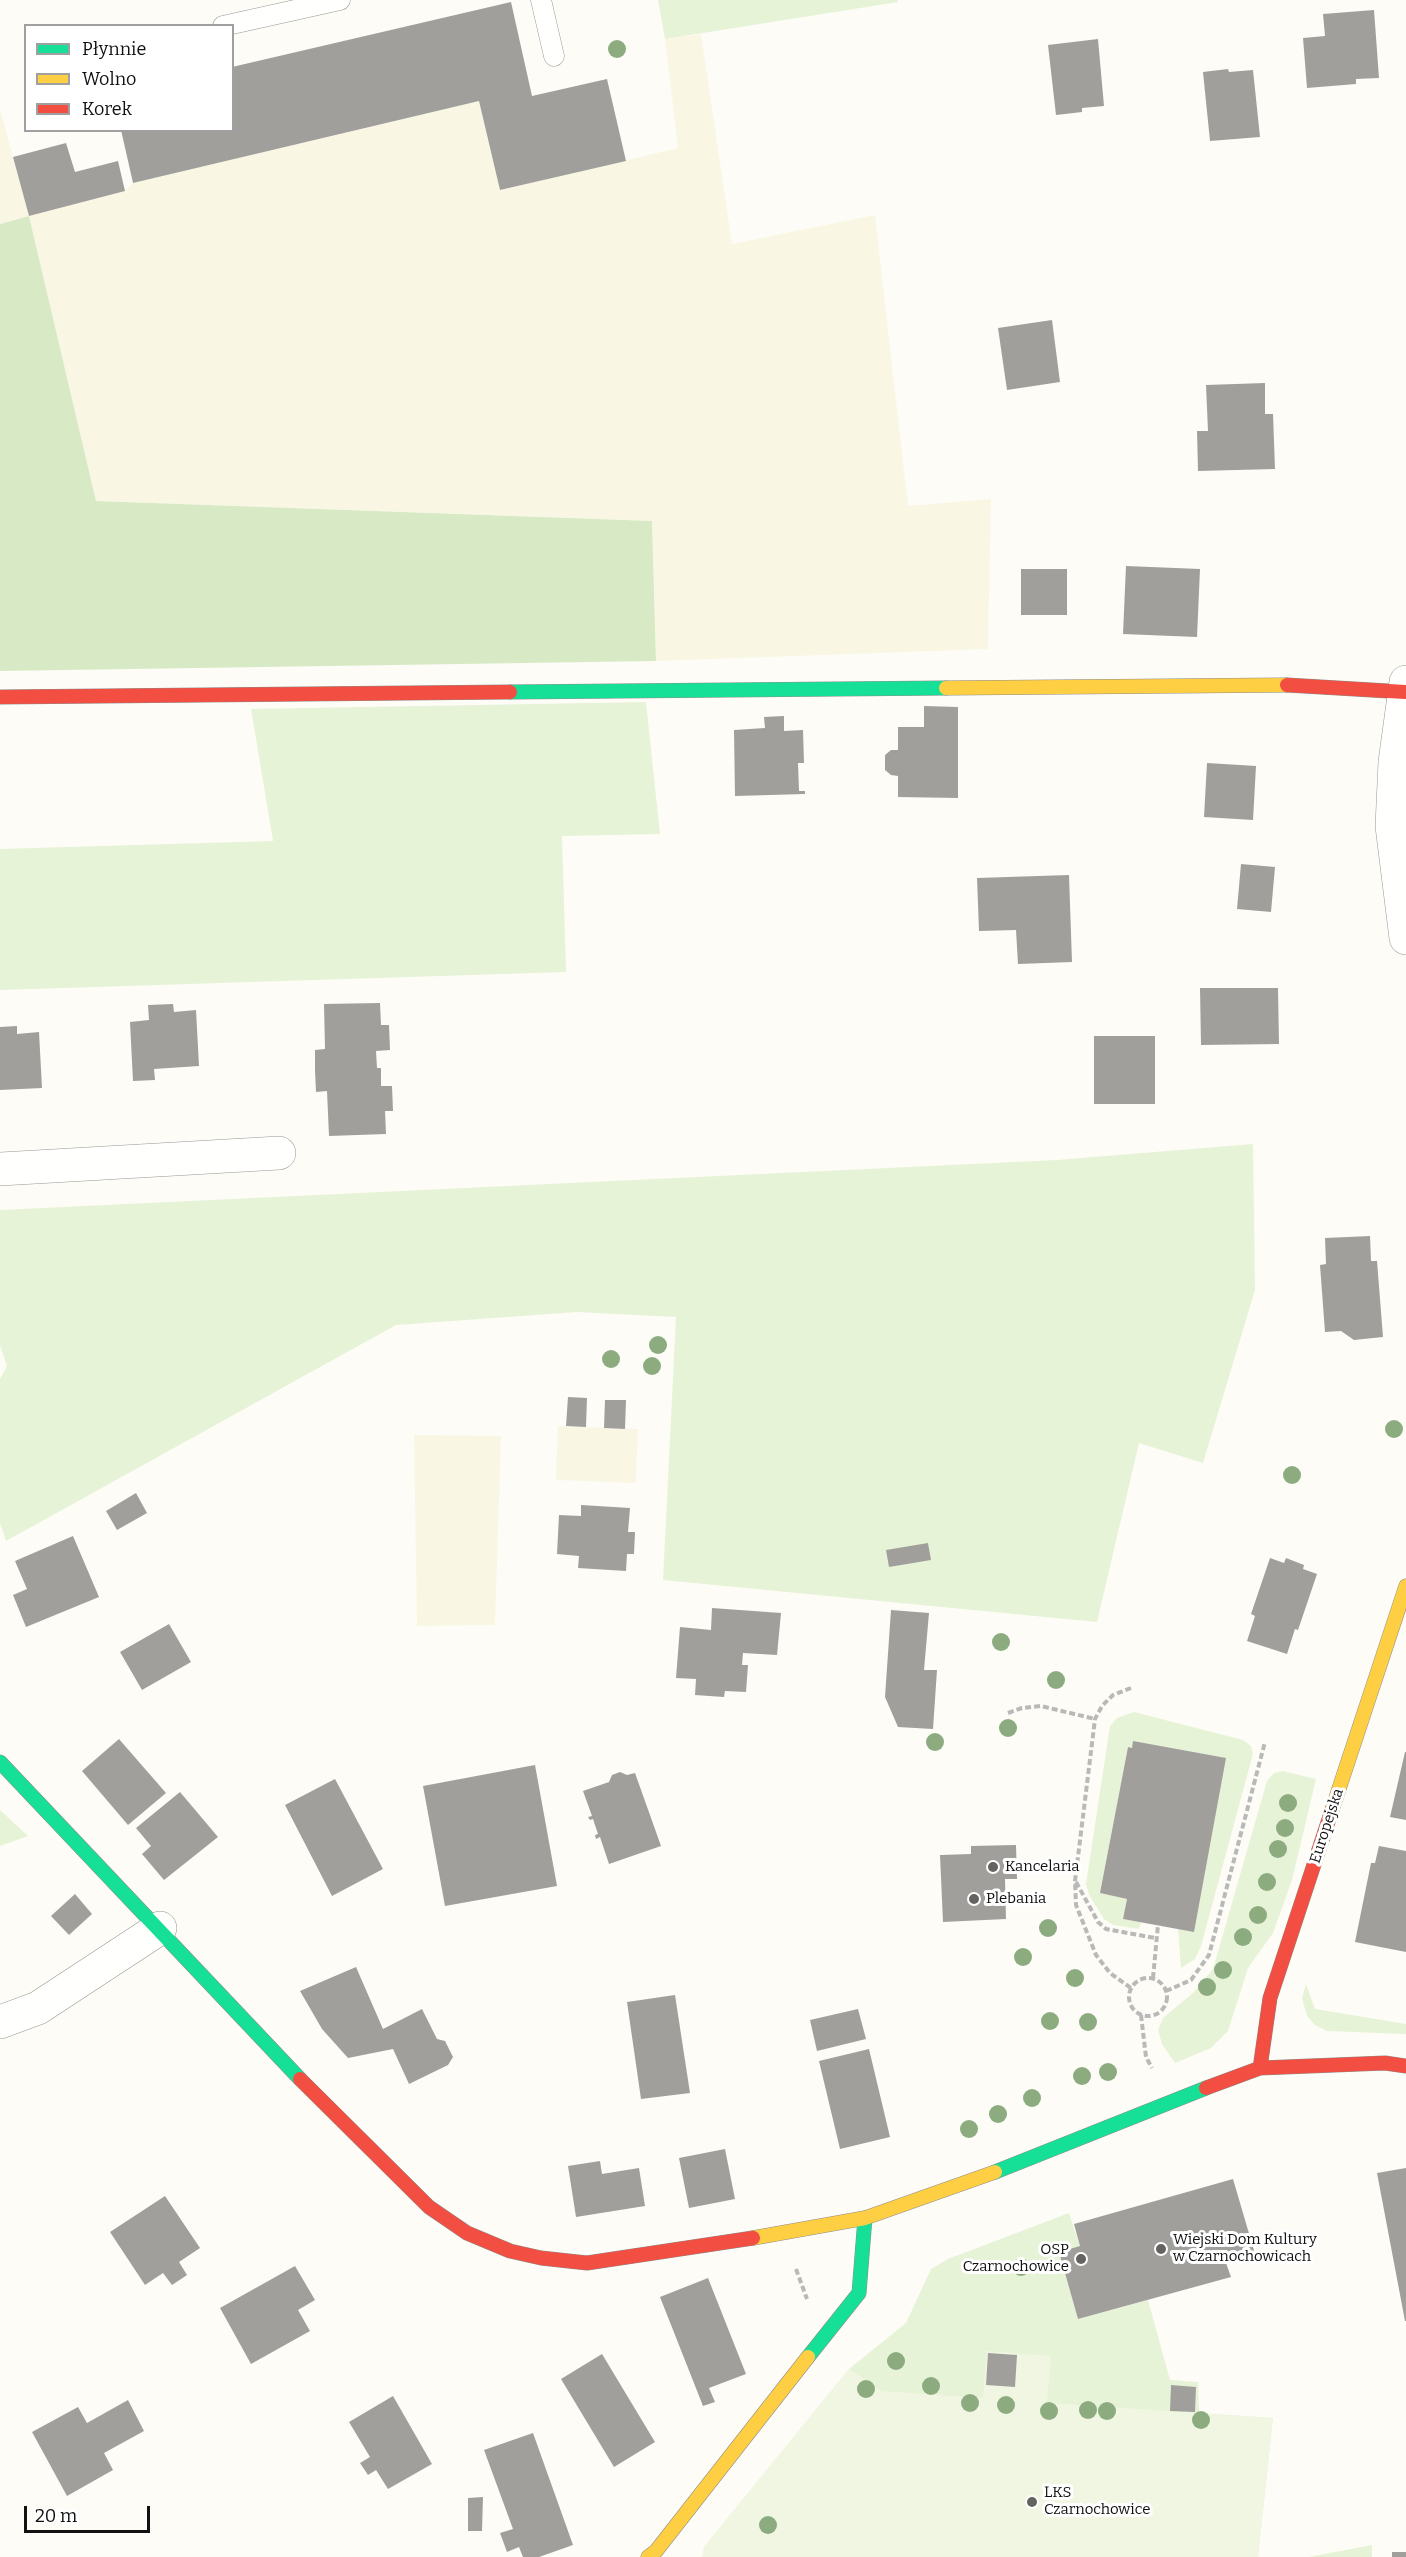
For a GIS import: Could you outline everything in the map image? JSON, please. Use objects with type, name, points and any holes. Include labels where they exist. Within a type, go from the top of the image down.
[{"type":"street","points":[[0,697],[1288,685],[1405,687],[1395,762],[1392,826],[1406,938]]},
{"type":"street","points":[[0,1169],[279,1152]]},
{"type":"street","name":"Europejska","points":[[1260,2068],[1270,1998],[1406,1586]]},
{"type":"street","points":[[0,1762],[160,1928],[338,2119],[429,2207],[467,2233],[510,2251],[541,2258],[587,2263],[695,2249],[865,2218],[956,2188],[1260,2068],[1385,2063],[1406,2066]]},
{"type":"street","points":[[0,2022],[38,2008],[160,1928]]},
{"type":"street","points":[[653,2555],[859,2293],[865,2218]]},
{"type":"lane","points":[[232,24],[340,0]]},
{"type":"lane","points":[[542,0],[554,56]]},
{"type":"path","points":[[1131,1688],[1113,1695],[1102,1706],[1095,1719],[1076,1881],[1076,1905],[1096,1955],[1110,1973],[1131,1988]]},
{"type":"path","points":[[1008,1713],[1022,1708],[1041,1707],[1095,1719]]},
{"type":"path","points":[[1166,1990],[1191,1980],[1209,1954],[1266,1742]]},
{"type":"path","points":[[1076,1881],[1098,1922],[1106,1929],[1155,1938]]},
{"type":"path","points":[[1153,1978],[1158,1925]]},
{"type":"path","points":[[1153,1978],[1159,1980],[1168,1997],[1164,2008],[1154,2015],[1141,2014],[1132,2007],[1129,1995],[1131,1988],[1140,1979],[1153,1978]]},
{"type":"path","points":[[1141,2014],[1146,2057],[1155,2074]]},
{"type":"path","points":[[792,2260],[809,2304]]},
{"type":"shaded area","points":[[701,34],[732,244],[875,215],[908,506],[991,499],[988,649],[656,661],[652,521],[96,501],[29,216],[125,191],[133,183],[479,101],[500,190],[678,148],[665,39]]},
{"type":"shaded area","points":[[0,109],[29,216],[0,224]]},
{"type":"shaded area","points":[[558,1426],[638,1429],[636,1483],[556,1480]]},
{"type":"shaded area","points":[[414,1435],[501,1436],[495,1625],[417,1626]]},
{"type":"green space","points":[[658,0],[898,0],[898,2],[665,39]]},
{"type":"green space","points":[[29,216],[96,501],[652,521],[656,661],[0,671],[0,224]]},
{"type":"green space","points":[[646,702],[660,834],[562,836],[566,972],[0,990],[0,849],[273,841],[251,709]]},
{"type":"green space","points":[[1253,1144],[1255,1290],[1203,1463],[1139,1443],[1097,1622],[663,1580],[676,1317],[577,1312],[396,1325],[6,1541],[0,1523],[0,1379],[7,1366],[0,1345],[0,1210],[1057,1160]]},
{"type":"green space","points":[[1134,1712],[1243,1740],[1251,1746],[1253,1754],[1201,1946],[1195,1959],[1181,1968],[1178,1929],[1132,1748],[1128,1747],[1100,1893],[1127,1899],[1123,1919],[1141,1922],[1139,1929],[1113,1925],[1104,1919],[1089,1895],[1086,1884],[1110,1726],[1117,1718]]},
{"type":"green space","points":[[1283,1771],[1316,1779],[1292,1880],[1273,1933],[1248,1968],[1228,2031],[1211,2048],[1175,2063],[1162,2044],[1158,2030],[1163,2018],[1194,1992],[1213,1969],[1267,1781],[1274,1773]]},
{"type":"green space","points":[[0,1810],[28,1836],[0,1846]]},
{"type":"green space","points":[[1306,1984],[1315,2009],[1406,2024],[1406,2034],[1327,2031],[1315,2025],[1307,2016],[1302,1998]]},
{"type":"green space","points":[[1069,2213],[1080,2246],[1059,2252],[1078,2319],[1148,2300],[1170,2380],[1198,2382],[1199,2413],[1273,2418],[1258,2557],[704,2557],[704,2547],[849,2369],[906,2323],[931,2269],[948,2259]]},
{"type":"green space","points":[[987,2351],[1051,2356],[1047,2403],[1273,2418],[1258,2557],[702,2557],[704,2547],[849,2369],[882,2391],[983,2398]]},
{"type":"green space","points":[[1372,2545],[1372,2557],[1309,2557]]},
{"type":"building","points":[[511,2],[532,96],[607,79],[626,161],[500,190],[479,101],[133,183],[121,132],[234,132],[234,67]]},
{"type":"building","points":[[1374,10],[1379,78],[1356,79],[1356,84],[1307,88],[1303,38],[1325,36],[1323,14]]},
{"type":"building","points":[[1098,39],[1104,106],[1082,108],[1082,112],[1056,115],[1048,45]]},
{"type":"building","points":[[1228,69],[1229,72],[1253,70],[1260,137],[1210,141],[1203,72]]},
{"type":"building","points":[[66,143],[75,172],[118,161],[125,191],[29,216],[13,157]]},
{"type":"building","points":[[1052,320],[1060,382],[1007,390],[998,328]]},
{"type":"building","points":[[1265,383],[1265,414],[1273,414],[1275,469],[1198,471],[1197,431],[1208,431],[1206,385]]},
{"type":"building","points":[[1126,566],[1200,569],[1197,637],[1123,634]]},
{"type":"building","points":[[1021,569],[1067,569],[1067,615],[1021,615]]},
{"type":"building","points":[[924,706],[958,707],[958,798],[898,797],[898,776],[891,775],[885,770],[885,755],[891,750],[898,750],[898,727],[924,727]]},
{"type":"building","points":[[784,716],[784,731],[803,730],[804,763],[798,763],[799,791],[805,791],[805,794],[735,796],[734,730],[765,728],[764,717]]},
{"type":"building","points":[[1207,763],[1256,766],[1253,820],[1204,817]]},
{"type":"building","points":[[1241,864],[1275,867],[1271,912],[1237,909]]},
{"type":"building","points":[[1069,875],[1072,962],[1018,964],[1016,930],[979,931],[977,878]]},
{"type":"building","points":[[1200,988],[1278,988],[1279,1044],[1201,1045]]},
{"type":"building","points":[[380,1003],[381,1025],[389,1025],[390,1050],[376,1051],[377,1068],[381,1068],[381,1086],[392,1086],[393,1111],[385,1111],[386,1134],[329,1136],[327,1091],[316,1092],[315,1070],[315,1050],[325,1049],[324,1004]]},
{"type":"building","points":[[173,1004],[174,1012],[196,1010],[199,1066],[154,1069],[155,1080],[133,1081],[130,1022],[149,1020],[148,1005]]},
{"type":"building","points":[[17,1026],[17,1034],[39,1032],[42,1088],[0,1090],[0,1027]]},
{"type":"building","points":[[1094,1036],[1155,1036],[1155,1104],[1094,1104]]},
{"type":"building","points":[[1370,1236],[1371,1261],[1377,1261],[1383,1337],[1354,1340],[1341,1331],[1325,1332],[1320,1265],[1326,1264],[1325,1238]]},
{"type":"building","points":[[568,1397],[587,1398],[586,1427],[566,1426]]},
{"type":"building","points":[[605,1400],[626,1400],[625,1429],[604,1428]]},
{"type":"building","points":[[136,1493],[147,1513],[117,1530],[106,1511]]},
{"type":"building","points":[[581,1505],[630,1508],[628,1532],[635,1532],[634,1554],[627,1554],[626,1571],[578,1568],[579,1556],[557,1554],[559,1515],[581,1516]]},
{"type":"building","points":[[73,1536],[99,1597],[26,1627],[13,1595],[27,1589],[15,1561]]},
{"type":"building","points":[[928,1543],[931,1560],[889,1567],[886,1550]]},
{"type":"building","points":[[1270,1558],[1284,1563],[1286,1558],[1304,1565],[1303,1569],[1317,1574],[1298,1630],[1295,1629],[1287,1654],[1247,1641],[1255,1616],[1251,1614]]},
{"type":"building","points":[[712,1608],[781,1613],[777,1655],[743,1653],[742,1665],[748,1665],[746,1692],[725,1691],[724,1697],[695,1695],[696,1679],[676,1678],[680,1627],[711,1630]]},
{"type":"building","points":[[891,1610],[929,1613],[924,1670],[937,1670],[933,1729],[898,1727],[885,1697]]},
{"type":"building","points":[[169,1624],[191,1662],[142,1690],[120,1652]]},
{"type":"building","points":[[119,1739],[166,1793],[128,1825],[82,1771]]},
{"type":"building","points":[[1133,1741],[1226,1758],[1194,1932],[1123,1919],[1127,1899],[1100,1893],[1128,1747],[1132,1748]]},
{"type":"building","points":[[1406,1752],[1406,1820],[1390,1817]]},
{"type":"building","points":[[535,1765],[557,1886],[445,1906],[423,1786]]},
{"type":"building","points":[[620,1772],[627,1775],[635,1773],[661,1846],[609,1864],[600,1837],[596,1839],[595,1835],[598,1834],[593,1819],[590,1820],[588,1817],[592,1816],[583,1791],[609,1782],[612,1775]]},
{"type":"building","points":[[335,1779],[383,1869],[332,1896],[285,1805]]},
{"type":"building","points":[[180,1792],[218,1837],[164,1880],[142,1854],[151,1846],[136,1828]]},
{"type":"building","name":"Plebania","points":[[1016,1845],[1017,1879],[1005,1879],[1006,1919],[943,1922],[940,1855],[971,1854],[971,1846]]},
{"type":"building","points":[[1379,1846],[1406,1851],[1406,1952],[1355,1942],[1371,1863],[1375,1863]]},
{"type":"building","points":[[75,1894],[92,1914],[69,1935],[51,1916]]},
{"type":"building","points":[[356,1967],[383,2029],[422,2009],[437,2039],[445,2041],[453,2057],[448,2065],[409,2084],[393,2049],[348,2058],[322,2029],[300,1991]]},
{"type":"building","points":[[675,1995],[690,2093],[641,2099],[627,2002]]},
{"type":"building","points":[[858,2009],[866,2039],[817,2051],[810,2020]]},
{"type":"building","points":[[869,2049],[890,2137],[840,2149],[819,2061]]},
{"type":"building","points":[[725,2149],[735,2199],[689,2208],[679,2158]]},
{"type":"building","points":[[600,2161],[602,2174],[639,2168],[645,2206],[576,2217],[568,2166]]},
{"type":"building","points":[[1406,2168],[1406,2321],[1405,2321],[1377,2173]]},
{"type":"building","name":"Wiejski Dom Kultury w Czarnochowicach","points":[[1233,2179],[1255,2254],[1226,2263],[1231,2277],[1078,2319],[1059,2252],[1080,2246],[1074,2224]]},
{"type":"building","points":[[165,2196],[200,2248],[179,2262],[187,2275],[172,2285],[163,2273],[145,2285],[110,2232]]},
{"type":"building","points":[[295,2266],[315,2300],[298,2310],[310,2331],[251,2364],[220,2308]]},
{"type":"building","points":[[708,2278],[746,2374],[709,2388],[715,2402],[703,2406],[660,2297]]},
{"type":"building","points":[[988,2353],[1017,2355],[1015,2387],[986,2385]]},
{"type":"building","points":[[602,2354],[655,2442],[614,2467],[561,2379]]},
{"type":"building","points":[[1171,2385],[1196,2387],[1195,2412],[1170,2411]]},
{"type":"building","points":[[393,2396],[432,2464],[388,2489],[376,2470],[368,2475],[360,2463],[370,2457],[349,2422]]},
{"type":"building","points":[[128,2400],[144,2431],[104,2453],[113,2470],[67,2496],[32,2432],[78,2407],[87,2423]]},
{"type":"building","points":[[533,2433],[573,2545],[539,2557],[523,2557],[519,2547],[507,2552],[500,2533],[513,2529],[484,2450]]},
{"type":"building","points":[[483,2497],[482,2531],[468,2531],[468,2498]]},
{"type":"building","points":[[1392,2552],[1406,2552],[1406,2557],[1392,2557]]},
{"type":"traffic: fast","points":[[510,692],[946,688]]},
{"type":"traffic: fast","points":[[0,1762],[300,2079]]},
{"type":"traffic: fast","points":[[995,2172],[1206,2088]]},
{"type":"traffic: fast","points":[[808,2357],[859,2293],[865,2218]]},
{"type":"traffic: slow","points":[[946,688],[1287,685]]},
{"type":"traffic: slow","points":[[1332,1810],[1406,1586]]},
{"type":"traffic: slow","points":[[753,2238],[865,2218],[995,2172]]},
{"type":"traffic: slow","points":[[648,2557],[656,2551],[808,2357]]},
{"type":"traffic: jam","points":[[1287,685],[1405,692]]},
{"type":"traffic: jam","points":[[0,697],[510,692]]},
{"type":"traffic: jam","points":[[1260,2068],[1270,1998],[1332,1810]]},
{"type":"traffic: jam","points":[[1206,2088],[1260,2068],[1385,2063],[1406,2066]]},
{"type":"traffic: jam","points":[[300,2079],[429,2207],[467,2233],[510,2251],[541,2258],[587,2263],[753,2238]]},
{"type":"place","name":"Kancelaria","points":[[993,1867]]},
{"type":"place","name":"Plebania","points":[[974,1899]]},
{"type":"place","name":"Wiejski Dom Kultury w Czarnochowicach","points":[[1161,2249]]},
{"type":"place","name":"OSP Czarnochowice","points":[[1081,2259]]},
{"type":"place","name":"LKS Czarnochowice","points":[[1032,2502]]}]
